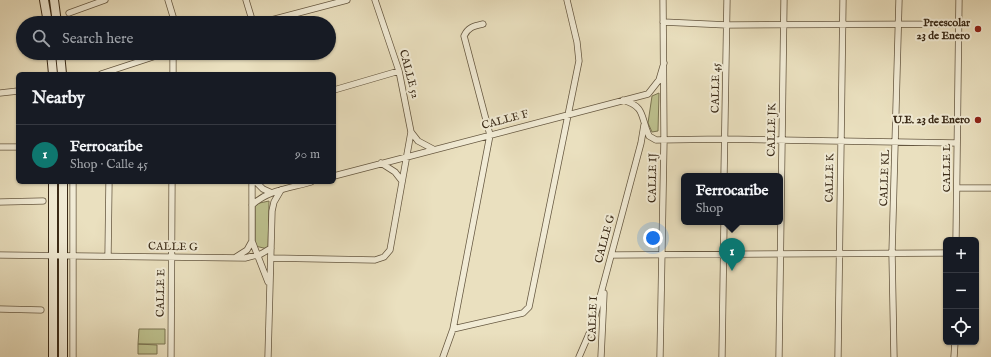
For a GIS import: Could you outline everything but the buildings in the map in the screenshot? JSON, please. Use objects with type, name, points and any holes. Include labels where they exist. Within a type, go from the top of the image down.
[{"type":"main road","points":[[44,0],[47,16]]},
{"type":"main road","points":[[54,0],[56,16]]},
{"type":"main road","points":[[51,60],[52,72]]},
{"type":"main road","points":[[61,60],[62,72]]},
{"type":"main road","points":[[52,357],[53,184]]},
{"type":"main road","points":[[63,184],[63,357]]},
{"type":"street","points":[[70,13],[105,0]]},
{"type":"street","points":[[168,0],[173,16]]},
{"type":"street","points":[[246,0],[251,16]]},
{"type":"street","points":[[286,16],[347,0]]},
{"type":"street","name":"CALLE 52","points":[[375,0],[399,71],[411,132],[406,156]]},
{"type":"street","points":[[453,329],[523,313],[529,308],[579,60],[577,42],[567,0]]},
{"type":"street","name":"CALLE IJ","points":[[660,357],[664,140],[663,0]]},
{"type":"street","name":"CALLE 45","points":[[724,173],[727,0]]},
{"type":"street","name":"CALLE JK","points":[[782,173],[784,0]]},
{"type":"street","name":"CALLE K","points":[[838,357],[843,0]]},
{"type":"street","name":"CALLE KL","points":[[894,357],[892,254],[899,0]]},
{"type":"street","name":"CALLE L","points":[[956,237],[959,0]]},
{"type":"street","points":[[663,22],[727,25],[959,24]]},
{"type":"street","points":[[443,357],[453,329],[490,135],[464,36],[467,30],[473,26],[483,24]]},
{"type":"street","points":[[107,72],[144,60]]},
{"type":"street","points":[[173,60],[173,72]]},
{"type":"street","name":"CALLE F","points":[[336,175],[648,94],[659,80],[664,63]]},
{"type":"street","points":[[336,89],[399,71]]},
{"type":"street","points":[[0,93],[16,91]]},
{"type":"street","points":[[622,100],[635,104],[641,112],[644,125],[649,136],[656,140],[725,138],[957,143]]},
{"type":"street","name":"CALLE G","points":[[578,357],[592,327],[641,143],[644,125]]},
{"type":"street","points":[[411,132],[418,141],[433,149]]},
{"type":"street","points":[[0,146],[16,147]]},
{"type":"street","points":[[271,258],[375,260],[384,257],[390,250],[406,156]]},
{"type":"street","points":[[381,163],[395,172],[402,182]]},
{"type":"street","points":[[73,184],[73,357]]},
{"type":"street","points":[[108,256],[109,184]]},
{"type":"street","name":"CALLE E","points":[[171,357],[172,184]]},
{"type":"street","points":[[252,184],[252,241],[269,284]]},
{"type":"street","points":[[258,184],[263,189],[272,193]]},
{"type":"street","points":[[252,205],[259,198],[304,184]]},
{"type":"street","points":[[957,188],[991,188]]},
{"type":"street","points":[[268,357],[272,211],[274,202],[281,190]]},
{"type":"street","points":[[0,202],[43,201]]},
{"type":"street","points":[[722,357],[724,225]]},
{"type":"street","name":"CALLE JK","points":[[779,357],[781,225]]},
{"type":"street","points":[[235,257],[247,250],[252,241]]},
{"type":"street","name":"CALLE G","points":[[0,255],[235,257],[257,256],[271,248]]},
{"type":"street","points":[[612,255],[943,253]]},
{"type":"street","name":"CALLE I","points":[[601,357],[604,282]]},
{"type":"street","points":[[0,309],[41,310]]},
{"type":"street","points":[[954,357],[955,345]]},
{"type":"green space","points":[[659,93],[658,131],[652,132],[648,123],[652,96]]},
{"type":"green space","points":[[269,201],[268,249],[255,246],[255,204]]},
{"type":"green space","points":[[139,329],[165,329],[165,344],[138,344]]},
{"type":"green space","points":[[138,344],[157,345],[157,354],[138,354]]},
{"type":"place","name":"Preescolar 23 de Enero","points":[[978,29]]},
{"type":"place","name":"U.E. 23 de Enero","points":[[978,120]]},
{"type":"place","name":"Ferrocaribe","points":[[732,271]]}]
